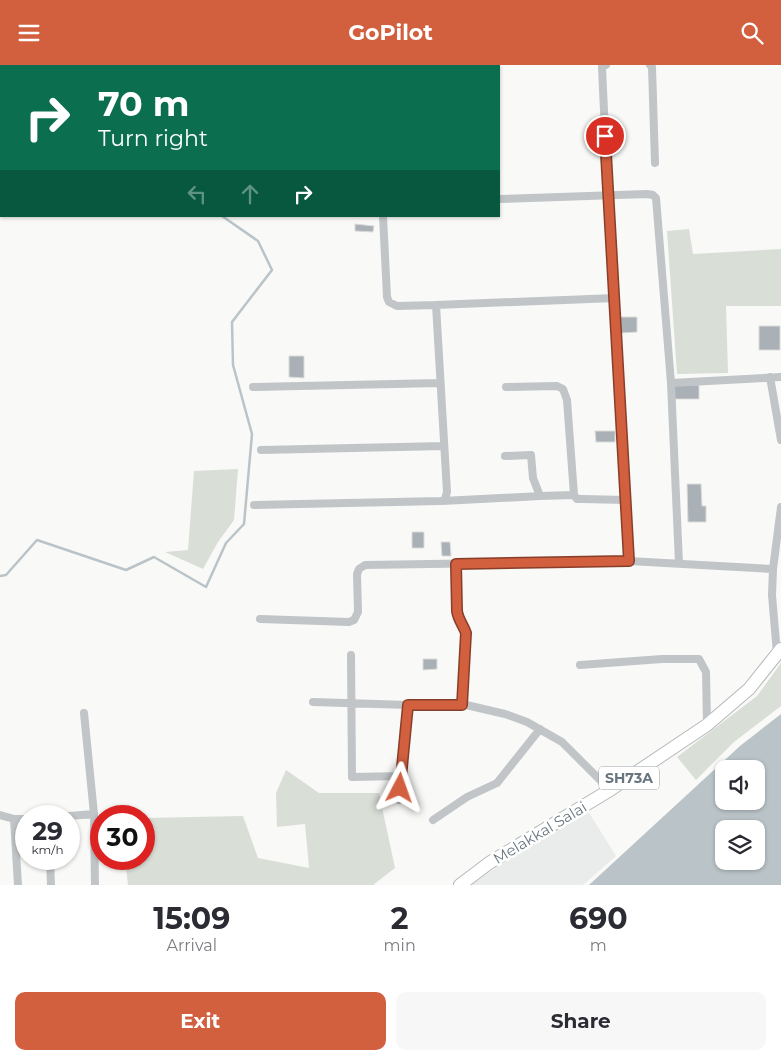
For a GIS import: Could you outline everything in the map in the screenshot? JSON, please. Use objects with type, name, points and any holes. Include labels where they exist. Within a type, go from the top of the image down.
[{"type":"main road","name":"Melakkal Salai","points":[[460,885],[489,863],[610,790],[707,725],[749,689],[779,652]]},
{"type":"street","points":[[606,65],[602,67],[629,561]]},
{"type":"street","points":[[650,65],[652,67],[655,163]]},
{"type":"street","points":[[500,199],[646,194],[653,195],[656,198],[671,383],[679,563]]},
{"type":"street","points":[[383,217],[387,297],[389,302],[397,306],[615,298]]},
{"type":"street","points":[[436,305],[447,492],[445,499],[441,501]]},
{"type":"street","points":[[770,377],[781,440]]},
{"type":"street","points":[[671,383],[781,377]]},
{"type":"street","points":[[253,387],[440,383]]},
{"type":"street","points":[[506,387],[557,386],[563,389],[567,399],[574,495],[577,499],[627,500]]},
{"type":"street","points":[[261,450],[444,446]]},
{"type":"street","points":[[505,456],[531,455],[533,478],[540,496]]},
{"type":"street","points":[[254,505],[441,501],[574,495]]},
{"type":"street","points":[[779,652],[772,595],[781,507]]},
{"type":"street","points":[[260,619],[349,622],[354,620],[358,612],[357,574],[361,567],[365,565],[629,561],[774,569]]},
{"type":"street","points":[[456,564],[457,611],[466,633],[462,705]]},
{"type":"street","points":[[351,655],[352,777],[401,776]]},
{"type":"street","points":[[580,665],[662,659],[699,659],[706,672],[707,725]]},
{"type":"street","points":[[313,701],[462,705],[505,714],[540,729],[562,742],[610,790]]},
{"type":"street","points":[[399,799],[408,705]]},
{"type":"street","points":[[84,713],[93,805]]},
{"type":"street","points":[[433,820],[467,797],[497,783],[540,729]]},
{"type":"street","points":[[0,815],[14,819],[18,885]]},
{"type":"street","points":[[50,870],[51,885]]},
{"type":"street","points":[[95,870],[95,885]]},
{"type":"shaded area","points":[[689,229],[693,254],[781,249],[781,306],[726,306],[728,373],[677,374],[667,231]]},
{"type":"shaded area","points":[[238,469],[234,520],[218,542],[203,569],[165,552],[188,550],[194,471]]},
{"type":"shaded area","points":[[781,663],[781,706],[734,742],[696,780],[677,757],[757,696]]},
{"type":"shaded area","points":[[781,714],[781,885],[589,885],[715,769],[715,810],[765,810],[765,760],[725,760]]},
{"type":"shaded area","points":[[286,770],[319,793],[379,793],[395,868],[373,885],[128,885],[126,870],[155,870],[155,818],[243,816],[258,858],[309,868],[305,824],[277,827],[276,793]]},
{"type":"shaded area","points":[[588,811],[616,856],[583,885],[471,885],[498,866]]},
{"type":"building","points":[[355,224],[374,226],[373,232],[355,231]]},
{"type":"building","points":[[620,317],[637,317],[637,332],[621,333]]},
{"type":"building","points":[[759,326],[780,326],[780,350],[759,350]]},
{"type":"building","points":[[289,356],[304,356],[304,378],[289,377]]},
{"type":"building","points":[[674,385],[699,385],[699,399],[674,399]]},
{"type":"building","points":[[595,431],[615,431],[615,442],[596,442]]},
{"type":"building","points":[[687,484],[701,484],[702,506],[706,506],[706,522],[688,522]]},
{"type":"building","points":[[412,532],[424,532],[424,548],[412,548]]},
{"type":"building","points":[[441,542],[450,542],[451,556],[442,556]]},
{"type":"building","points":[[423,659],[437,659],[437,669],[423,670]]},
{"type":"waterway","points":[[0,576],[6,575],[37,540],[126,570],[154,557],[206,587],[226,543],[244,524],[252,434],[233,365],[232,322],[272,270],[258,241],[223,217]]},
{"type":"route","points":[[400,788],[402,751],[408,705],[462,705],[466,633],[457,611],[456,564],[629,561],[605,136]]}]
